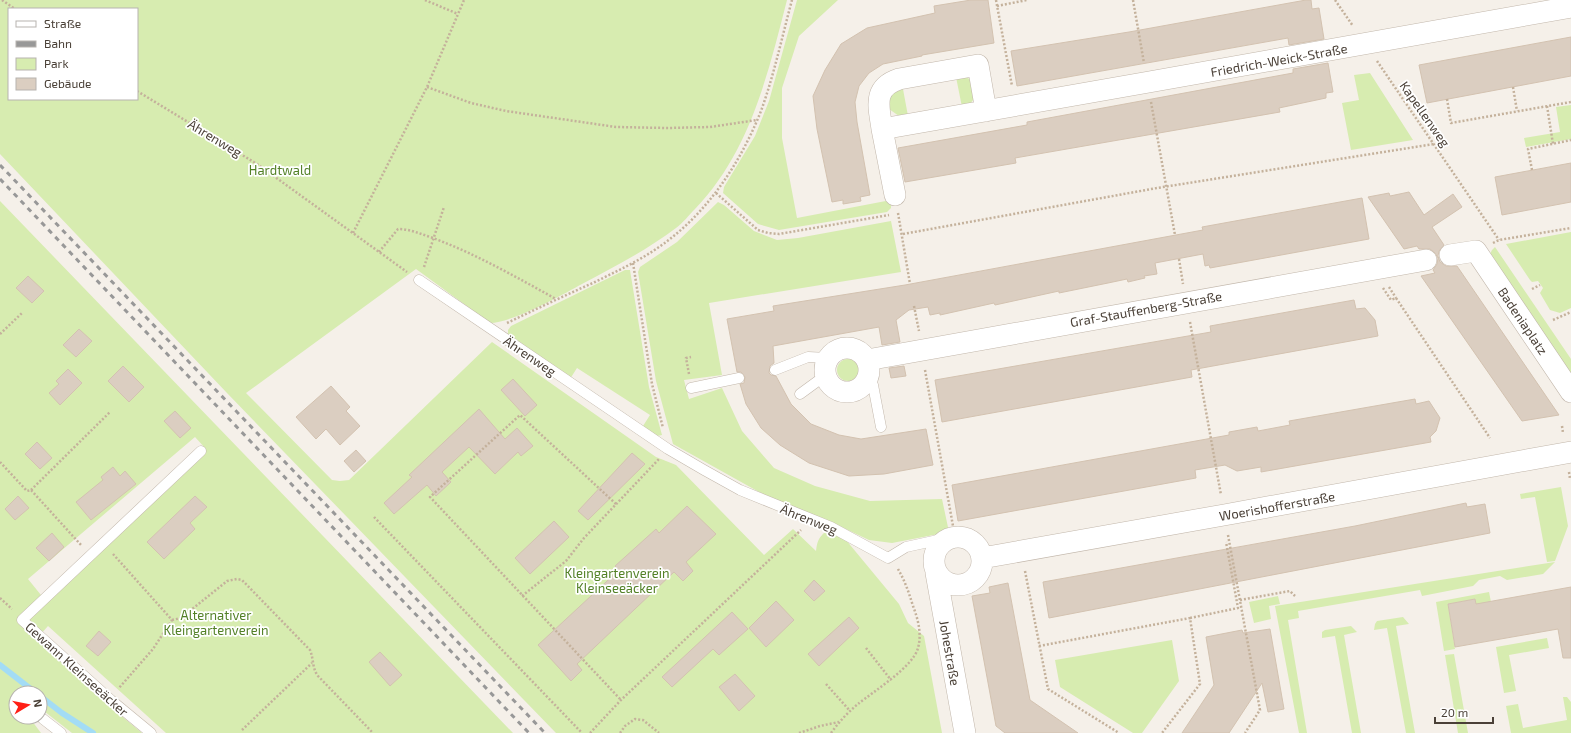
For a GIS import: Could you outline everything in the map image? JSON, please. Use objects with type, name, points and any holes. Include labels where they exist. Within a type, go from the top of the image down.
[{"type":"street","name":"Friedrich-Weick-Straße","points":[[882,129],[1016,107],[1571,7]]},
{"type":"street","points":[[897,204],[878,104],[880,94],[884,88],[891,82],[899,79],[978,65],[986,111]]},
{"type":"street","points":[[1450,256],[1476,251]]},
{"type":"street","name":"Badeniaplatz","points":[[1476,251],[1571,392]]},
{"type":"street","name":"Graf-Stauffenberg-Straße","points":[[827,366],[830,384],[833,387],[846,392],[859,388],[866,382],[867,369],[922,349],[1426,260]]},
{"type":"street","points":[[827,366],[835,351],[848,348],[861,352],[867,369]]},
{"type":"street","name":"Woerishofferstraße","points":[[982,558],[1571,452]]},
{"type":"street","points":[[951,537],[970,540],[978,547],[982,558],[981,569],[967,587],[953,585],[942,580],[936,573],[933,566],[933,558],[936,550],[951,537]]},
{"type":"street","name":"Johestraße","points":[[936,573],[965,733]]},
{"type":"lane","name":"Ährenweg","points":[[419,280],[492,331],[668,449],[740,490],[831,527],[888,558]]},
{"type":"lane","points":[[775,370],[808,357],[827,366],[800,394]]},
{"type":"lane","points":[[867,369],[873,385],[881,427]]},
{"type":"lane","points":[[692,388],[739,378]]},
{"type":"lane","name":"Gewann Kleinseeäcker","points":[[151,733],[111,700],[22,620],[201,451]]},
{"type":"lane","points":[[888,558],[906,547],[951,537]]},
{"type":"lane","points":[[48,723],[61,733]]},
{"type":"path","points":[[2,0],[14,8]]},
{"type":"path","points":[[425,0],[458,14]]},
{"type":"path","points":[[353,233],[427,87],[464,0]]},
{"type":"path","points":[[492,331],[633,264],[659,248],[681,230],[716,192],[734,166],[748,140],[756,120],[770,82],[792,0]]},
{"type":"path","points":[[996,0],[1016,107]]},
{"type":"path","points":[[997,6],[1027,0]]},
{"type":"path","points":[[1133,0],[1175,235]]},
{"type":"path","name":"Kapellenweg","points":[[1335,0],[1499,240]]},
{"type":"path","points":[[427,87],[471,103],[506,111],[616,127],[710,127],[756,120]]},
{"type":"path","points":[[1513,87],[1517,111]]},
{"type":"path","name":"Ährenweg","points":[[138,92],[257,164],[419,280]]},
{"type":"path","points":[[1447,99],[1451,123],[1571,102]]},
{"type":"path","points":[[1547,106],[1553,144]]},
{"type":"path","points":[[1532,170],[1528,149],[1571,140]]},
{"type":"path","points":[[903,234],[1166,187],[1434,144]]},
{"type":"path","points":[[716,192],[758,230],[779,234],[897,204],[910,284]]},
{"type":"path","points":[[419,280],[444,206]]},
{"type":"path","points":[[1476,251],[1499,240],[1571,228]]},
{"type":"path","points":[[379,252],[398,229],[407,229],[448,244],[502,268],[557,300]]},
{"type":"path","points":[[633,264],[652,384],[668,449]]},
{"type":"path","points":[[1380,282],[1391,300],[1396,298]]},
{"type":"path","points":[[1532,289],[1540,285]]},
{"type":"path","points":[[1388,287],[1490,438]]},
{"type":"path","points":[[914,306],[951,537]]},
{"type":"path","points":[[1553,320],[1571,312]]},
{"type":"path","points":[[0,334],[22,313]]},
{"type":"path","points":[[691,357],[686,358],[692,388]]},
{"type":"path","points":[[31,490],[110,412]]},
{"type":"path","points":[[616,504],[520,415],[430,497],[621,700]]},
{"type":"path","points":[[522,596],[566,561],[584,538],[657,461]]},
{"type":"path","points":[[0,462],[27,491],[31,490],[75,539]]},
{"type":"path","points":[[374,517],[582,733]]},
{"type":"path","points":[[590,733],[621,700],[798,532]]},
{"type":"path","points":[[1226,542],[1238,608],[1239,612],[1242,611]]},
{"type":"path","points":[[1021,551],[1048,688],[1119,733]]},
{"type":"path","points":[[831,733],[850,711],[891,680],[912,658],[918,649],[919,636],[917,617],[903,578],[888,558]]},
{"type":"path","points":[[119,560],[172,620]]},
{"type":"path","points":[[118,689],[153,649],[172,620],[181,618],[227,581],[238,579],[242,580],[310,650],[314,670],[318,676],[373,733]]},
{"type":"path","points":[[1240,600],[1290,591],[1295,596]]},
{"type":"path","points":[[1039,646],[1238,608]]},
{"type":"path","points":[[1162,733],[1200,684],[1190,618]]},
{"type":"path","points":[[866,648],[891,680]]},
{"type":"path","points":[[242,730],[312,663]]},
{"type":"path","points":[[826,684],[850,711]]},
{"type":"path","points":[[620,733],[625,726],[635,719],[643,720],[659,733]]},
{"type":"path","points":[[799,733],[820,726],[840,722]]},
{"type":"green space","points":[[0,0],[787,0],[764,84],[743,137],[730,163],[714,187],[684,221],[654,244],[537,308],[500,322],[490,323],[416,269],[246,393],[332,480],[349,480],[492,342],[656,457],[676,465],[764,555],[793,529],[816,551],[818,541],[825,532],[837,534],[846,540],[899,604],[908,623],[924,636],[942,733],[556,733],[227,393],[0,154]]},
{"type":"green space","points":[[797,0],[838,0],[799,36],[782,88],[782,138],[797,218],[891,200],[891,208],[887,212],[779,230],[758,224],[723,193],[724,187],[755,136],[769,101]]},
{"type":"green space","points":[[1370,73],[1413,140],[1351,150],[1342,103],[1359,100],[1354,75]]},
{"type":"green space","points":[[956,77],[966,77],[971,80],[974,99],[969,105],[962,107]]},
{"type":"green space","points":[[903,89],[908,116],[899,116],[889,109],[889,100],[891,95]]},
{"type":"green space","points":[[1571,105],[1571,139],[1526,147],[1524,138],[1560,132],[1556,107]]},
{"type":"green space","name":"Alternativer Kleingartenverein","points":[[0,201],[513,733],[166,733],[48,626],[40,635],[89,689],[142,733],[72,733],[48,714],[48,685],[8,685],[8,725],[35,725],[41,733],[0,733]],"holes":[[[195,437],[206,449],[45,600],[28,579]]]},
{"type":"green space","points":[[718,202],[724,205],[754,231],[777,240],[798,238],[891,221],[901,272],[709,303],[722,375],[684,380],[689,399],[722,388],[742,431],[774,468],[815,486],[870,501],[942,499],[949,532],[892,543],[869,540],[831,522],[777,502],[673,444],[656,381],[638,272],[640,267],[677,242]]},
{"type":"green space","points":[[1571,232],[1571,308],[1560,313],[1550,310],[1540,293],[1543,288],[1538,281],[1532,282],[1530,280],[1506,244]]},
{"type":"green space","points":[[1495,247],[1571,359],[1571,375],[1490,254]]},
{"type":"green space","points":[[625,270],[630,270],[649,387],[662,435],[657,436],[643,426],[650,415],[577,368],[570,379],[508,335],[508,330],[511,326]]},
{"type":"green space","points":[[848,359],[856,362],[859,370],[856,378],[848,381],[840,378],[837,370],[840,362]]},
{"type":"green space","points":[[1561,487],[1568,526],[1555,561],[1547,562],[1535,497],[1521,499],[1520,494]]},
{"type":"green space","points":[[1555,562],[1543,574],[1507,580],[1500,576],[1479,580],[1473,586],[1422,596],[1420,590],[1298,611],[1299,618],[1288,620],[1307,733],[1299,733],[1275,606]]},
{"type":"green space","points":[[1489,592],[1494,617],[1483,642],[1475,599],[1448,604],[1455,649],[1444,651],[1436,602]]},
{"type":"green space","points":[[1278,596],[1280,604],[1269,606],[1271,619],[1254,623],[1249,602]]},
{"type":"green space","points":[[1403,617],[1409,624],[1396,626],[1415,733],[1406,733],[1387,628],[1374,630],[1377,621]]},
{"type":"green space","points":[[1351,626],[1357,632],[1344,635],[1361,733],[1352,733],[1335,636],[1322,638],[1322,632],[1325,630]]},
{"type":"green space","points":[[1547,638],[1549,648],[1509,655],[1516,691],[1504,693],[1496,647]]},
{"type":"green space","points":[[1172,640],[1179,681],[1142,733],[1133,733],[1060,687],[1055,660]]},
{"type":"green space","points":[[1454,654],[1468,733],[1458,733],[1445,655]]},
{"type":"green space","points":[[1563,697],[1567,697],[1571,702],[1571,733],[1511,733],[1506,706],[1518,704],[1523,728],[1567,720]]},
{"type":"building","points":[[971,0],[988,0],[994,43],[922,55],[883,64],[869,73],[859,86],[855,102],[857,122],[870,195],[860,197],[861,201],[843,204],[843,200],[832,202],[817,129],[813,96],[825,70],[841,44],[867,28],[935,13],[934,6]]},
{"type":"building","points":[[1311,0],[1312,9],[1319,8],[1324,39],[1289,45],[1288,38],[1017,86],[1011,51],[1129,32]]},
{"type":"building","points":[[1571,37],[1571,76],[1427,103],[1419,65]]},
{"type":"building","points":[[1328,63],[1333,92],[1326,93],[1326,98],[1279,108],[1280,112],[1015,158],[1016,163],[905,182],[898,148],[1027,125],[1027,122],[1293,73],[1293,69]]},
{"type":"building","points":[[1571,163],[1571,202],[1502,215],[1495,177]]},
{"type":"building","points":[[1409,192],[1424,215],[1453,194],[1462,207],[1432,227],[1444,245],[1439,251],[1438,256],[1440,262],[1446,266],[1457,266],[1559,415],[1522,421],[1421,276],[1435,273],[1433,270],[1437,264],[1438,258],[1435,253],[1430,249],[1419,249],[1417,246],[1404,249],[1368,197],[1389,193],[1390,196]]},
{"type":"building","points":[[1362,198],[1369,239],[1210,268],[1209,265],[1205,266],[1203,254],[1155,263],[1157,274],[1144,276],[1145,278],[1128,282],[1127,279],[1059,293],[1059,291],[995,305],[994,303],[940,315],[940,313],[930,315],[928,307],[909,310],[896,320],[900,342],[882,345],[879,327],[773,346],[774,363],[770,366],[769,373],[776,376],[791,404],[811,424],[839,435],[861,439],[926,429],[933,465],[884,474],[849,476],[809,463],[780,445],[761,428],[746,404],[740,384],[744,383],[745,377],[741,372],[737,372],[727,319],[774,311],[773,306],[905,285],[1203,230],[1202,227]]},
{"type":"building","points":[[28,276],[44,291],[32,303],[16,288]]},
{"type":"building","points":[[1354,300],[1356,309],[1365,308],[1375,320],[1378,336],[1191,370],[1192,377],[942,422],[935,380],[1211,332],[1210,326]]},
{"type":"building","points":[[79,329],[92,341],[76,357],[63,345]]},
{"type":"building","points":[[123,366],[144,387],[129,402],[108,381]]},
{"type":"building","points":[[904,366],[906,376],[891,378],[889,368]]},
{"type":"building","points":[[68,369],[82,383],[60,405],[49,393],[59,384],[56,381]]},
{"type":"building","points":[[513,379],[537,405],[525,416],[501,390]]},
{"type":"building","points":[[331,386],[350,407],[346,411],[360,426],[340,445],[326,429],[316,439],[296,417]]},
{"type":"building","points":[[1415,399],[1416,404],[1429,401],[1440,418],[1436,431],[1430,437],[1431,442],[1261,472],[1261,467],[1237,471],[1225,465],[1195,470],[1196,478],[958,521],[952,485],[1229,435],[1229,432],[1257,427],[1258,431],[1290,425],[1289,421]]},
{"type":"building","points":[[479,409],[505,439],[517,428],[533,446],[521,456],[518,452],[495,474],[469,447],[442,472],[451,482],[436,496],[427,485],[394,514],[384,503],[412,477],[409,475]]},
{"type":"building","points":[[175,411],[191,428],[180,438],[164,421]]},
{"type":"building","points":[[37,442],[52,458],[40,469],[25,454]]},
{"type":"building","points":[[356,450],[366,461],[354,472],[344,461]]},
{"type":"building","points":[[632,453],[645,464],[588,520],[578,511]]},
{"type":"building","points":[[113,467],[120,476],[125,471],[136,484],[91,520],[76,502],[103,480],[101,477]]},
{"type":"building","points":[[18,496],[29,508],[15,520],[5,509]]},
{"type":"building","points":[[195,496],[207,507],[190,523],[195,529],[164,559],[147,542]]},
{"type":"building","points":[[1466,503],[1467,507],[1485,504],[1490,533],[1049,618],[1043,582],[1355,526]]},
{"type":"building","points":[[687,506],[716,534],[686,562],[693,571],[683,581],[674,572],[577,664],[582,670],[571,681],[538,645],[619,570],[615,566],[656,529],[659,533]]},
{"type":"building","points":[[554,521],[569,537],[530,574],[515,558]]},
{"type":"building","points":[[52,533],[64,547],[49,561],[36,548]]},
{"type":"building","points":[[814,580],[825,591],[814,601],[804,591]]},
{"type":"building","points":[[1008,583],[1030,700],[1078,733],[1005,733],[996,726],[972,596],[990,593],[989,587]]},
{"type":"building","points":[[1571,587],[1571,658],[1563,658],[1558,629],[1455,647],[1448,604],[1475,599],[1476,604]]},
{"type":"building","points":[[776,601],[794,620],[766,647],[749,628]]},
{"type":"building","points":[[732,612],[748,629],[719,655],[713,649],[672,687],[662,677]]},
{"type":"building","points":[[849,617],[859,628],[819,666],[808,654]]},
{"type":"building","points":[[1270,629],[1284,709],[1268,712],[1262,683],[1229,733],[1182,733],[1214,685],[1206,637],[1242,630],[1243,633]]},
{"type":"building","points":[[99,631],[111,642],[98,656],[86,646]]},
{"type":"building","points":[[380,652],[402,675],[390,686],[369,662]]},
{"type":"building","points":[[735,674],[755,696],[739,711],[719,687]]},
{"type":"waterway","points":[[0,665],[26,685]]},
{"type":"waterway","points":[[48,702],[93,733]]},
{"type":"railway","points":[[0,165],[545,733]]},
{"type":"railway","points":[[0,179],[529,733]]},
{"type":"park label","name":"Hardtwald","points":[[280,170]]},
{"type":"park label","name":"Kleingartenverein Kleinseeäcker","points":[[617,580]]}]
